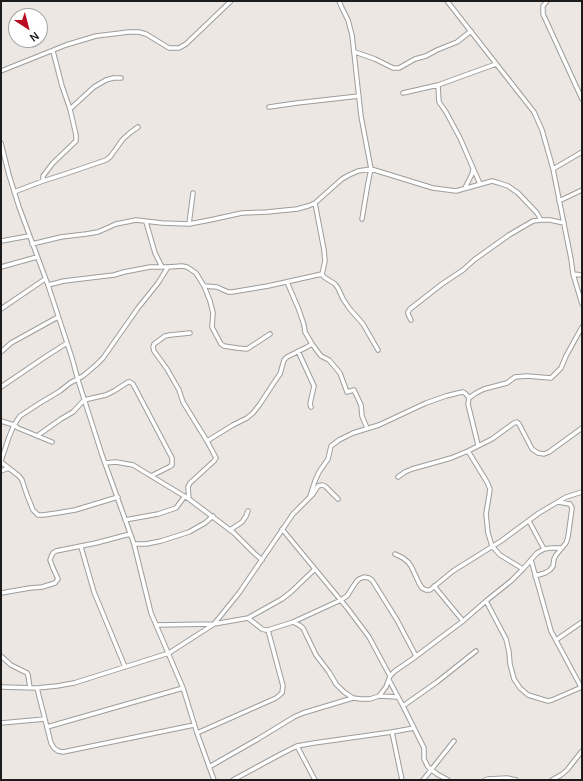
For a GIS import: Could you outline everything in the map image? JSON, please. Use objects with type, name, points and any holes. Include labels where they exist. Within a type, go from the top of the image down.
[{"type":"street","points":[[1,71],[53,50],[96,36],[138,32],[146,34],[169,48],[179,48],[186,44],[231,1]]},
{"type":"street","points":[[339,1],[348,20],[352,35],[361,116],[371,169],[362,219]]},
{"type":"street","points":[[447,1],[534,112],[542,130],[553,169],[573,274],[582,304]]},
{"type":"street","points":[[547,1],[543,6],[543,14],[582,99]]},
{"type":"street","points":[[355,52],[376,59],[393,68],[399,68],[415,59],[426,56],[457,42],[471,31]]},
{"type":"street","points":[[43,181],[44,176],[53,163],[76,141],[70,109],[62,86],[53,50]]},
{"type":"street","points":[[403,93],[438,84],[496,64]]},
{"type":"street","points":[[70,109],[94,87],[106,80],[121,78]]},
{"type":"street","points":[[438,84],[439,102],[460,138],[480,184]]},
{"type":"street","points":[[269,107],[359,96]]},
{"type":"street","points":[[14,192],[106,160],[110,157],[123,139],[138,128]]},
{"type":"street","points":[[1,143],[14,192],[48,285],[84,400],[134,544],[148,604],[183,688],[194,725],[214,780]]},
{"type":"street","points":[[553,169],[582,152]]},
{"type":"street","points":[[465,188],[472,174],[473,168]]},
{"type":"street","points":[[32,244],[61,237],[98,232],[116,224],[136,220],[146,222],[190,224],[242,213],[268,212],[308,206],[315,203],[342,178],[371,169],[432,188],[456,191],[492,181],[508,186],[518,193],[537,213],[541,220]]},
{"type":"street","points":[[559,201],[582,190]]},
{"type":"street","points":[[190,224],[193,193]]},
{"type":"street","points":[[315,203],[324,250],[325,261],[322,274]]},
{"type":"street","points":[[411,320],[408,314],[410,309],[509,235],[533,221],[550,220],[564,223]]},
{"type":"street","points":[[146,222],[155,253],[162,267]]},
{"type":"street","points":[[1,241],[29,236]]},
{"type":"street","points":[[1,266],[37,257]]},
{"type":"street","points":[[48,285],[64,281],[114,275],[150,267],[182,266],[193,270],[204,286],[213,313],[212,327],[221,344],[224,346],[247,349],[270,334]]},
{"type":"street","points":[[118,497],[75,510],[38,515],[33,510],[20,476],[1,461],[14,425],[20,416],[70,383],[78,380],[103,358],[168,267]]},
{"type":"street","points":[[204,286],[217,287],[228,292],[232,292],[322,274]]},
{"type":"street","points":[[322,274],[338,288],[343,299],[363,324],[378,350]]},
{"type":"street","points":[[573,274],[582,275]]},
{"type":"street","points":[[1,309],[45,279]]},
{"type":"street","points":[[287,282],[299,310],[305,332],[321,356],[329,360],[340,373],[347,392],[354,390],[361,405],[362,416],[367,428]]},
{"type":"street","points":[[1,352],[11,344],[58,317]]},
{"type":"street","points":[[478,445],[468,404],[469,398],[484,389],[508,383],[515,377],[527,376],[552,378],[561,368],[582,327]]},
{"type":"street","points":[[189,499],[188,486],[216,458],[183,402],[179,390],[167,369],[154,351],[153,347],[154,344],[170,334],[190,333]]},
{"type":"street","points":[[1,387],[67,343]]},
{"type":"street","points":[[207,441],[253,413],[280,374],[284,360],[312,344]]},
{"type":"street","points":[[298,351],[314,386],[310,404],[311,407]]},
{"type":"street","points":[[37,436],[73,412],[84,400],[106,395],[130,382],[133,384],[172,458],[172,465],[151,476]]},
{"type":"street","points":[[310,497],[314,481],[328,459],[331,446],[348,435],[379,425],[426,403],[458,392],[463,392],[469,398]]},
{"type":"street","points":[[1,421],[14,425],[52,442]]},
{"type":"street","points":[[398,477],[412,469],[451,458],[468,451],[492,439],[517,422],[532,449],[538,453],[544,454],[550,452],[582,428]]},
{"type":"street","points":[[468,451],[490,489],[486,514],[488,533],[492,546],[500,555],[523,568]]},
{"type":"street","points":[[105,463],[116,462],[133,465],[185,496],[230,530],[262,560]]},
{"type":"street","points":[[1,471],[9,468]]},
{"type":"street","points":[[1,687],[37,688],[74,683],[169,654],[214,624],[240,593],[293,514],[310,497],[318,486],[324,486],[338,498]]},
{"type":"street","points":[[395,554],[408,562],[422,588],[430,590],[453,571],[557,502],[566,497],[582,492]]},
{"type":"street","points":[[126,520],[158,514],[176,508],[185,496]]},
{"type":"street","points":[[535,576],[550,570],[556,554],[566,543],[568,537],[572,508],[570,504],[557,502]]},
{"type":"street","points":[[230,530],[242,522],[248,511]]},
{"type":"street","points":[[134,544],[146,544],[161,541],[189,532],[213,516]]},
{"type":"street","points":[[529,521],[544,549]]},
{"type":"street","points":[[282,529],[341,600],[369,637],[390,676]]},
{"type":"street","points":[[1,593],[42,587],[56,583],[58,579],[50,560],[53,553],[56,551],[81,547],[130,534]]},
{"type":"street","points":[[81,547],[94,592],[125,667]]},
{"type":"street","points":[[379,696],[386,687],[390,676],[395,671],[463,621],[511,581],[537,553],[544,549],[562,548]]},
{"type":"street","points":[[486,601],[506,639],[514,679],[520,688],[528,695],[548,701],[582,687],[551,631],[531,560]]},
{"type":"street","points":[[156,625],[214,624],[248,618],[282,599],[315,569]]},
{"type":"street","points":[[248,618],[262,629],[268,630],[293,622],[341,600],[347,596],[359,579],[364,577],[369,578],[372,580],[397,620],[416,656]]},
{"type":"street","points":[[434,586],[463,621]]},
{"type":"street","points":[[293,622],[303,628],[316,655],[336,684],[353,698]]},
{"type":"street","points":[[556,640],[582,622]]},
{"type":"street","points":[[197,732],[276,698],[282,693],[283,686],[268,630]]},
{"type":"street","points":[[403,706],[437,682],[476,651]]},
{"type":"street","points":[[1,656],[11,665],[27,673],[30,688]]},
{"type":"street","points":[[389,680],[424,748],[424,759],[426,763],[432,770],[448,780]]},
{"type":"street","points":[[37,688],[51,743],[58,751],[63,752],[194,725]]},
{"type":"street","points":[[47,727],[183,688]]},
{"type":"street","points":[[209,767],[303,713],[353,698],[370,699],[379,696],[398,697]]},
{"type":"street","points":[[1,723],[45,719]]},
{"type":"street","points":[[233,780],[297,746],[414,728]]},
{"type":"street","points":[[392,732],[402,780]]},
{"type":"street","points":[[423,780],[454,741]]},
{"type":"street","points":[[297,746],[315,780]]},
{"type":"street","points":[[552,780],[561,775],[582,751]]},
{"type":"street","points":[[485,780],[507,778],[516,780]]}]
